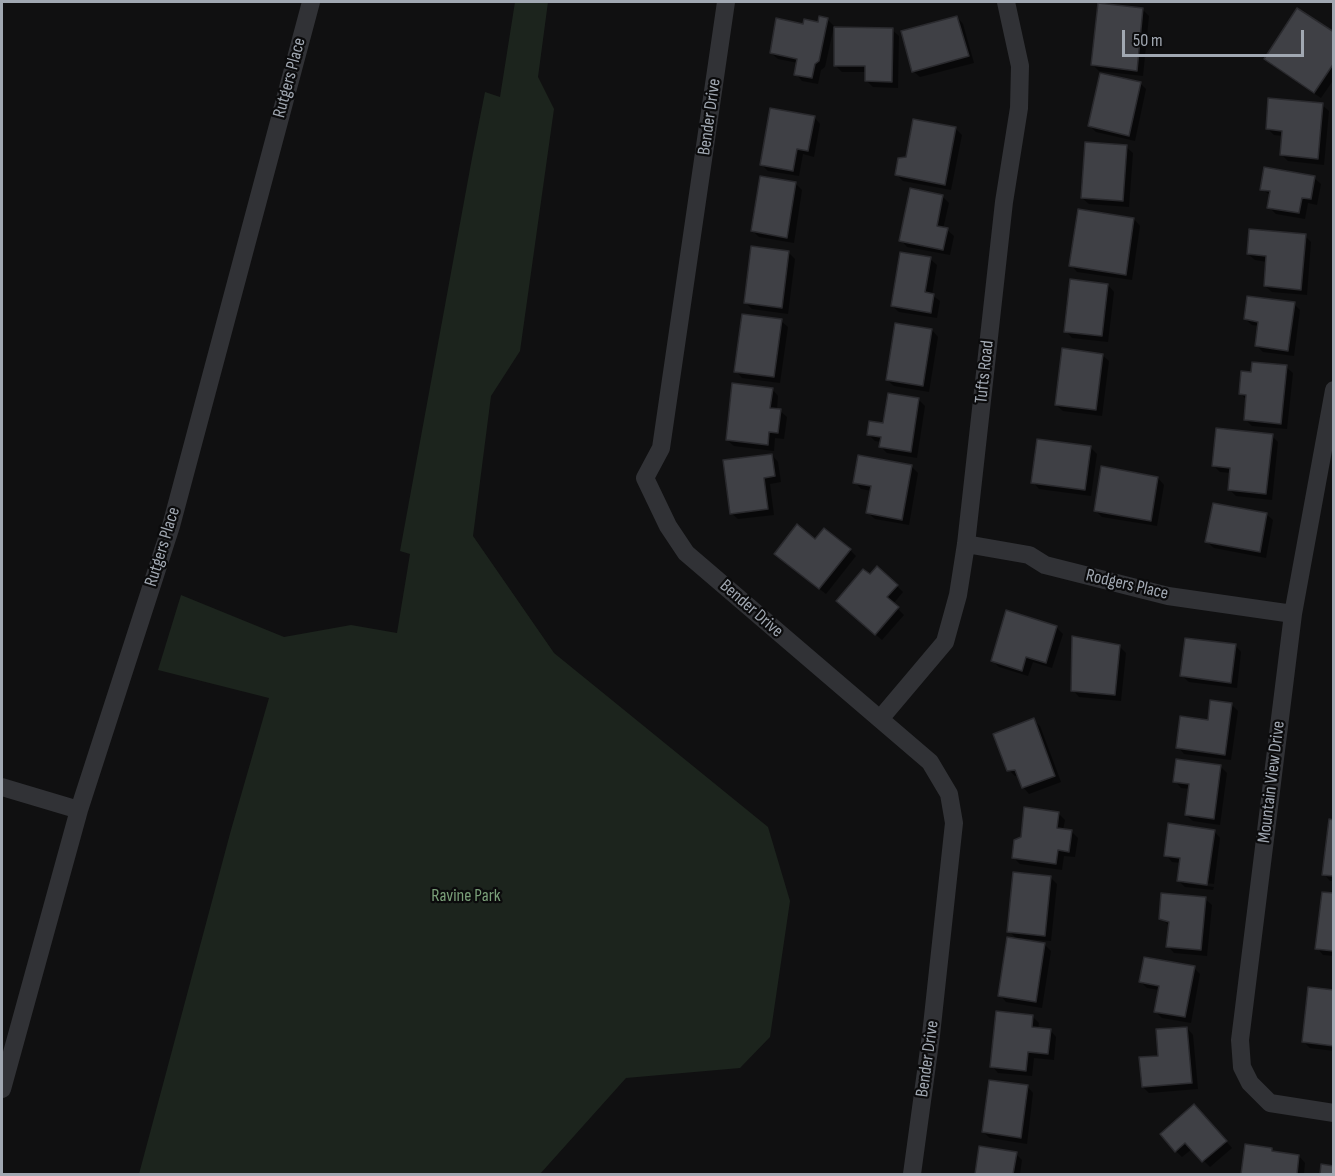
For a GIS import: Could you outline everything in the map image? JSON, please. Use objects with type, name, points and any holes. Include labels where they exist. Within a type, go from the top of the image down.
[{"type":"street","name":"Rutgers Place","points":[[2,1089],[79,810],[171,526],[311,2]]},
{"type":"street","name":"Bender Drive","points":[[726,2],[663,437],[661,448],[645,478],[668,526],[686,553],[930,762],[949,794],[954,824],[932,1035],[912,1174]]},
{"type":"street","name":"Tufts Road","points":[[880,720],[945,642],[958,595],[966,544],[1004,202],[1019,108],[1020,66],[1006,2]]},
{"type":"street","name":"Mountain View Drive","points":[[1334,390],[1293,614],[1240,1040],[1242,1067],[1250,1083],[1270,1103],[1334,1113]]},
{"type":"street","name":"Rodgers Place","points":[[966,544],[1029,555],[1045,565],[1168,596],[1293,614]]},
{"type":"street","points":[[2,787],[79,810]]},
{"type":"green space","name":"Ravine Park","points":[[515,2],[548,2],[538,77],[554,109],[520,351],[491,396],[473,536],[554,653],[768,827],[790,901],[770,1037],[740,1068],[626,1078],[540,1174],[139,1174],[231,830],[269,698],[158,670],[181,595],[284,637],[351,625],[397,633],[410,554],[400,551],[472,158],[485,92],[500,97]]},
{"type":"building","points":[[1098,3],[1143,8],[1137,71],[1091,65]]},
{"type":"building","points":[[1297,8],[1334,32],[1334,63],[1314,93],[1264,59]]},
{"type":"building","points":[[819,16],[828,18],[819,61],[815,64],[812,78],[794,75],[797,59],[770,53],[776,18],[803,24],[804,19],[818,22]]},
{"type":"building","points":[[957,16],[969,56],[912,72],[901,31]]},
{"type":"building","points":[[834,27],[893,28],[892,82],[865,81],[865,66],[834,66]]},
{"type":"building","points":[[1100,73],[1141,82],[1129,136],[1088,126]]},
{"type":"building","points":[[1268,98],[1323,103],[1318,159],[1280,155],[1282,131],[1266,129]]},
{"type":"building","points":[[770,108],[815,116],[808,151],[797,149],[793,171],[760,165]]},
{"type":"building","points":[[913,119],[956,127],[945,185],[895,175],[898,158],[906,157]]},
{"type":"building","points":[[1085,142],[1127,145],[1123,201],[1081,198]]},
{"type":"building","points":[[1264,167],[1315,176],[1311,199],[1302,198],[1299,213],[1267,208],[1270,191],[1260,190]]},
{"type":"building","points":[[760,176],[796,182],[787,238],[751,231]]},
{"type":"building","points":[[910,188],[943,195],[937,226],[948,228],[943,250],[899,241]]},
{"type":"building","points":[[1078,209],[1134,218],[1126,275],[1069,266]]},
{"type":"building","points":[[1249,229],[1306,234],[1301,290],[1264,286],[1266,256],[1247,254]]},
{"type":"building","points":[[751,246],[789,251],[782,308],[744,303]]},
{"type":"building","points":[[900,252],[931,257],[925,292],[934,294],[931,313],[891,306]]},
{"type":"building","points":[[1070,279],[1108,284],[1102,336],[1064,332]]},
{"type":"building","points":[[1247,296],[1295,302],[1288,351],[1255,346],[1258,322],[1244,319]]},
{"type":"building","points":[[742,314],[782,319],[774,377],[734,372]]},
{"type":"building","points":[[895,323],[932,329],[923,386],[886,380]]},
{"type":"building","points":[[1062,348],[1103,354],[1096,410],[1055,405]]},
{"type":"building","points":[[1252,362],[1287,365],[1281,424],[1244,420],[1246,395],[1239,394],[1241,371],[1251,372]]},
{"type":"building","points":[[732,383],[773,388],[770,408],[781,409],[778,433],[769,432],[768,445],[726,440]]},
{"type":"building","points":[[888,393],[919,398],[911,452],[879,447],[881,437],[867,435],[869,421],[883,423]]},
{"type":"building","points":[[1216,428],[1273,434],[1266,494],[1228,490],[1230,468],[1212,466]]},
{"type":"building","points":[[1037,439],[1091,446],[1085,490],[1031,483]]},
{"type":"building","points":[[772,454],[775,476],[764,478],[768,509],[730,514],[723,460]]},
{"type":"building","points":[[858,455],[912,465],[902,520],[866,513],[871,486],[853,483]]},
{"type":"building","points":[[1101,466],[1158,477],[1151,521],[1094,511]]},
{"type":"building","points":[[1213,503],[1267,513],[1260,552],[1205,542]]},
{"type":"building","points":[[797,524],[815,539],[824,528],[851,549],[819,589],[774,554]]},
{"type":"building","points":[[877,566],[898,585],[887,597],[899,607],[875,635],[836,601],[863,569],[870,574]]},
{"type":"building","points":[[1006,610],[1057,626],[1046,663],[1026,657],[1022,671],[991,661]]},
{"type":"building","points":[[1072,636],[1120,645],[1115,695],[1071,691]]},
{"type":"building","points":[[1185,638],[1236,644],[1231,683],[1180,676]]},
{"type":"building","points":[[1210,700],[1232,703],[1225,755],[1176,748],[1180,716],[1208,720]]},
{"type":"building","points":[[1034,718],[1055,776],[1022,788],[1015,770],[1007,771],[993,734]]},
{"type":"building","points":[[1176,759],[1221,765],[1214,819],[1185,815],[1189,784],[1173,782]]},
{"type":"building","points":[[1024,807],[1059,812],[1057,828],[1072,830],[1069,852],[1058,850],[1056,864],[1012,858],[1014,840],[1021,837]]},
{"type":"building","points":[[1329,819],[1334,820],[1334,876],[1322,875]]},
{"type":"building","points":[[1168,823],[1215,830],[1207,885],[1177,881],[1180,858],[1164,856]]},
{"type":"building","points":[[1013,872],[1051,876],[1045,936],[1007,932]]},
{"type":"building","points":[[1322,892],[1334,893],[1334,951],[1315,949]]},
{"type":"building","points":[[1161,893],[1206,897],[1201,950],[1166,947],[1169,922],[1159,919]]},
{"type":"building","points":[[1007,937],[1045,943],[1036,1002],[998,996]]},
{"type":"building","points":[[1144,957],[1195,966],[1185,1017],[1154,1012],[1159,986],[1139,982]]},
{"type":"building","points":[[1308,987],[1334,990],[1334,1046],[1302,1042]]},
{"type":"building","points":[[996,1011],[1033,1015],[1032,1027],[1051,1029],[1048,1054],[1028,1052],[1026,1071],[990,1067]]},
{"type":"building","points":[[1187,1027],[1192,1083],[1142,1087],[1139,1057],[1158,1056],[1156,1029]]},
{"type":"building","points":[[989,1080],[1028,1085],[1021,1138],[982,1132]]},
{"type":"building","points":[[1194,1104],[1227,1141],[1202,1162],[1185,1143],[1175,1152],[1160,1134]]},
{"type":"building","points":[[1245,1144],[1299,1155],[1297,1174],[1241,1174]]},
{"type":"building","points":[[979,1146],[1017,1152],[1013,1174],[975,1174]]},
{"type":"building","points":[[1321,1164],[1334,1166],[1334,1174],[1320,1174]]}]
